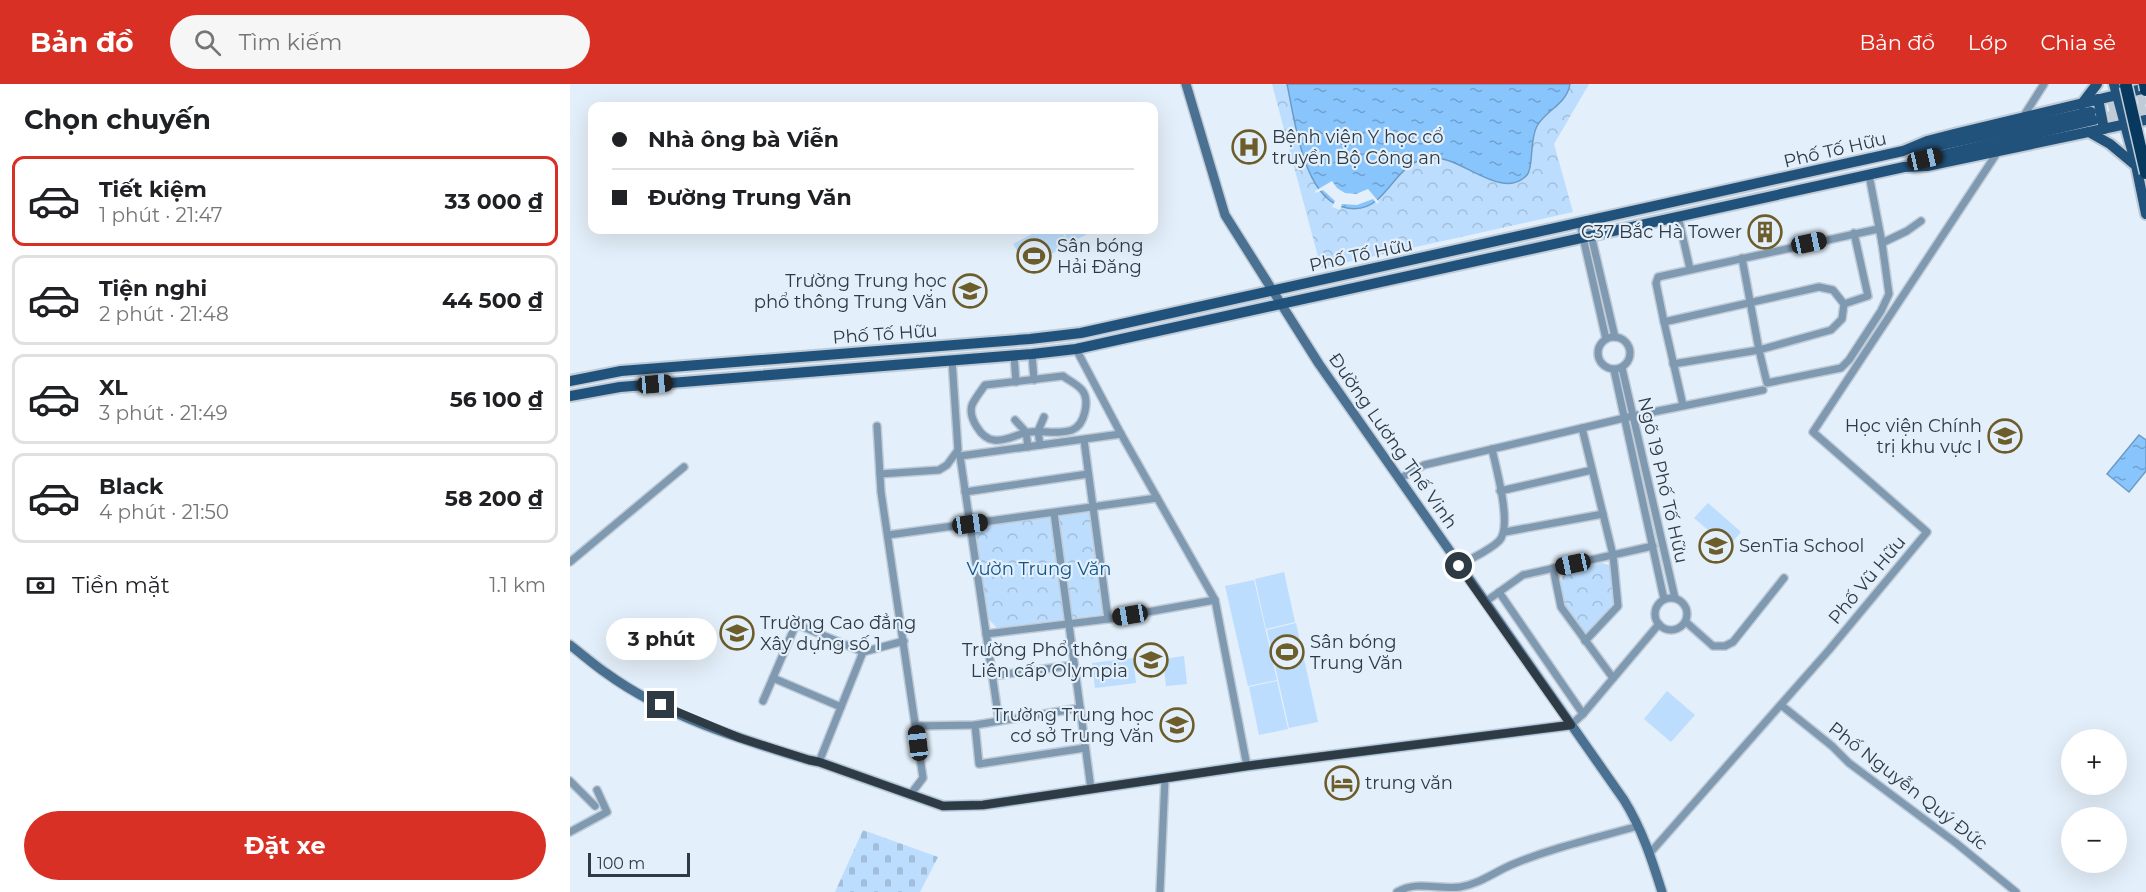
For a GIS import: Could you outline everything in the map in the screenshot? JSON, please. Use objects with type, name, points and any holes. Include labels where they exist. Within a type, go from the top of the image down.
[{"type":"highway","points":[[2145,84],[2146,89]]},
{"type":"highway","points":[[2119,88],[2141,169]]},
{"type":"main road","points":[[2081,105],[2097,84]]},
{"type":"main road","name":"Phố Tố Hữu","points":[[570,381],[621,371],[948,346],[1081,333],[1903,151],[1927,141],[1954,134],[2081,105],[2119,88],[2146,89]]},
{"type":"main road","points":[[2119,88],[2124,125],[2141,169],[2146,214]]},
{"type":"main road","points":[[2098,99],[2104,129]]},
{"type":"main road","points":[[1903,151],[1922,150],[2092,116],[1925,159],[1904,167]]},
{"type":"main road","name":"Phố Tố Hữu","points":[[570,396],[620,387],[672,382],[1076,349],[1904,167],[1927,166],[2146,120]]},
{"type":"main road","points":[[2088,132],[2110,144],[2141,169]]},
{"type":"main road","points":[[948,346],[950,360]]},
{"type":"main road","points":[[670,367],[672,382]]},
{"type":"street","name":"Đường Lương Thế Vinh","points":[[1186,84],[1225,215],[1319,364],[1624,800],[1650,853],[1662,892]]},
{"type":"street","points":[[2022,119],[2044,84]]},
{"type":"street","name":"Phố Vũ Hữu","points":[[1650,853],[1781,705],[1927,532],[1813,432],[2000,150]]},
{"type":"street","points":[[1742,258],[1767,383],[1841,368],[1887,302],[1889,287],[1869,176]]},
{"type":"street","points":[[1678,216],[1690,269]]},
{"type":"street","points":[[1882,243],[1907,231],[1921,221]]},
{"type":"street","points":[[1584,223],[1615,337]]},
{"type":"street","points":[[1683,405],[1656,283],[1658,277],[1878,228]]},
{"type":"street","points":[[1844,304],[1868,296],[1854,234]]},
{"type":"street","points":[[1587,236],[1606,339]]},
{"type":"street","points":[[1664,322],[1819,287],[1833,290],[1844,304],[1842,319],[1831,330],[1759,350],[1673,364]]},
{"type":"street","points":[[1615,337],[1626,341],[1630,349],[1628,362],[1618,369],[1604,366],[1598,357],[1599,347],[1606,339],[1615,337]]},
{"type":"street","points":[[1076,349],[1121,434],[1215,600],[1247,766]]},
{"type":"street","points":[[1032,354],[1034,380]]},
{"type":"street","points":[[1014,355],[1017,382]]},
{"type":"street","points":[[880,474],[939,470],[953,458],[958,450],[950,360]]},
{"type":"street","name":"Ngõ 19 Phố Tố Hữu","points":[[1618,369],[1633,416],[1675,598]]},
{"type":"street","name":"Ngõ 19 Phố Tố Hữu","points":[[1618,369],[1625,418],[1664,599]]},
{"type":"street","points":[[1063,376],[1083,390],[1085,414],[1079,426],[1074,430],[1052,434],[1038,431],[1026,432],[1016,438],[993,441],[981,434],[971,417],[972,405],[985,385],[1017,382],[1063,376]]},
{"type":"street","points":[[1399,479],[1424,465],[1633,416],[1763,390]]},
{"type":"street","points":[[1040,446],[1038,431],[1044,417]]},
{"type":"street","points":[[1015,420],[1026,432],[1028,447]]},
{"type":"street","points":[[878,426],[880,474],[923,778],[910,795]]},
{"type":"street","points":[[1582,428],[1613,555],[1618,606],[1586,641]]},
{"type":"street","points":[[999,721],[960,456],[1121,434]]},
{"type":"street","points":[[1084,440],[1108,619]]},
{"type":"street","points":[[1459,566],[1500,541],[1505,532],[1505,518],[1492,449]]},
{"type":"street","points":[[570,562],[684,467]]},
{"type":"street","points":[[1500,491],[1592,470]]},
{"type":"street","points":[[965,492],[1088,474]]},
{"type":"street","points":[[888,535],[1157,498]]},
{"type":"street","points":[[1054,513],[1091,789]]},
{"type":"street","points":[[1505,532],[1603,514]]},
{"type":"street","points":[[1485,602],[1523,574],[1653,546]]},
{"type":"street","points":[[1553,568],[1561,607],[1613,678]]},
{"type":"street","points":[[1686,622],[1713,646],[1725,646],[1733,642],[1784,578]]},
{"type":"street","points":[[1499,592],[1583,714]]},
{"type":"street","points":[[1675,598],[1685,604],[1688,610],[1686,622],[1676,630],[1664,628],[1655,616],[1656,608],[1664,599],[1675,598]]},
{"type":"street","points":[[986,634],[1108,619],[1215,600]]},
{"type":"street","points":[[763,701],[796,624],[863,651],[904,641]]},
{"type":"street","points":[[570,645],[606,674],[663,706],[740,738],[819,762],[943,806],[983,805],[1247,766],[1571,725],[1583,714],[1659,624]]},
{"type":"street","points":[[819,762],[863,651]]},
{"type":"street","points":[[992,676],[1074,665]]},
{"type":"street","points":[[773,678],[840,707]]},
{"type":"street","name":"Phố Nguyễn Quý Đức","points":[[1781,705],[1849,762],[1956,843],[2016,892]]},
{"type":"street","points":[[916,726],[975,726],[1080,708]]},
{"type":"street","points":[[975,726],[979,764],[1085,748]]},
{"type":"street","points":[[1160,892],[1165,778]]},
{"type":"street","points":[[570,781],[595,806]]},
{"type":"street","points":[[570,832],[607,812],[597,790]]},
{"type":"street","points":[[1400,891],[1418,885],[1443,888],[1476,883],[1510,866],[1638,826]]},
{"type":"street","points":[[1476,883],[1478,892]]},
{"type":"green space","points":[[1272,84],[1589,84],[1554,144],[1573,212],[1321,268]]},
{"type":"green space","name":"Sân bóng Hải Đăng","points":[[1032,234],[1063,234],[1069,244],[1027,268],[1013,244]]},
{"type":"green space","points":[[1064,234],[1087,234],[1070,243]]},
{"type":"green space","points":[[1708,503],[1741,532],[1728,547],[1694,518]]},
{"type":"green space","name":"Vườn Trung Văn","points":[[1092,507],[1106,614],[997,628],[982,612],[970,524]]},
{"type":"green space","points":[[1602,563],[1614,567],[1618,606],[1587,635],[1569,613],[1561,584],[1564,576],[1570,570]]},
{"type":"green space","name":"Sân bóng Trung Văn","points":[[1284,572],[1295,622],[1266,629],[1255,579]]},
{"type":"green space","points":[[1254,580],[1277,680],[1248,686],[1225,586]]},
{"type":"green space","points":[[1296,623],[1318,722],[1289,728],[1267,630]]},
{"type":"green space","points":[[1184,656],[1187,684],[1166,686],[1163,659]]},
{"type":"green space","points":[[1133,658],[1136,683],[1095,688],[1092,663]]},
{"type":"green space","name":"Sân bóng Trung Văn","points":[[1277,681],[1288,729],[1259,735],[1249,687]]},
{"type":"green space","points":[[1667,691],[1695,715],[1671,742],[1644,719]]},
{"type":"green space","points":[[863,830],[938,857],[920,892],[835,892]]},
{"type":"water","points":[[1287,84],[1570,84],[1565,97],[1537,126],[1529,171],[1517,182],[1493,181],[1453,162],[1441,158],[1429,158],[1420,160],[1406,169],[1374,202],[1355,209],[1332,202],[1320,191],[1311,175],[1298,137]]},
{"type":"water","points":[[2139,435],[2146,440],[2146,471],[2129,492],[2107,474]]},
{"type":"pier","points":[[1332,181],[1345,193],[1356,194],[1368,189],[1379,202],[1377,204],[1373,199],[1357,205],[1342,204],[1340,210],[1332,207],[1335,201],[1323,190],[1316,193],[1315,191]]},
{"type":"tunnel","points":[[2094,111],[2146,99]]},
{"type":"tunnel","points":[[2094,120],[2146,108]]},
{"type":"place","name":"Bệnh viện Y học cổ truyền Bộ Công an","points":[[1249,147]]},
{"type":"place","name":"C37 Bắc Hà Tower","points":[[1765,232]]},
{"type":"place","name":"Sân bóng Hải Đăng","points":[[1034,256]]},
{"type":"place","name":"Trường Trung học phổ thông Trung Văn","points":[[970,291]]},
{"type":"place","name":"Học viện Chính trị khu vực I","points":[[2005,436]]},
{"type":"place","name":"SenTia School","points":[[1716,546]]},
{"type":"place","name":"Trường Cao đẳng Xây dựng số 1","points":[[737,633]]},
{"type":"place","name":"Sân bóng Trung Văn","points":[[1287,652]]},
{"type":"place","name":"Trường Phổ thông Liên cấp Olympia","points":[[1151,660]]},
{"type":"place","name":"Trường Trung học cơ sở Trung Văn","points":[[1177,725]]},
{"type":"place","name":"trung văn","points":[[1342,783]]},
{"type":"route","points":[[661,705],[740,738],[819,762],[943,806],[983,805],[1247,766],[1571,725],[1459,566]]}]
